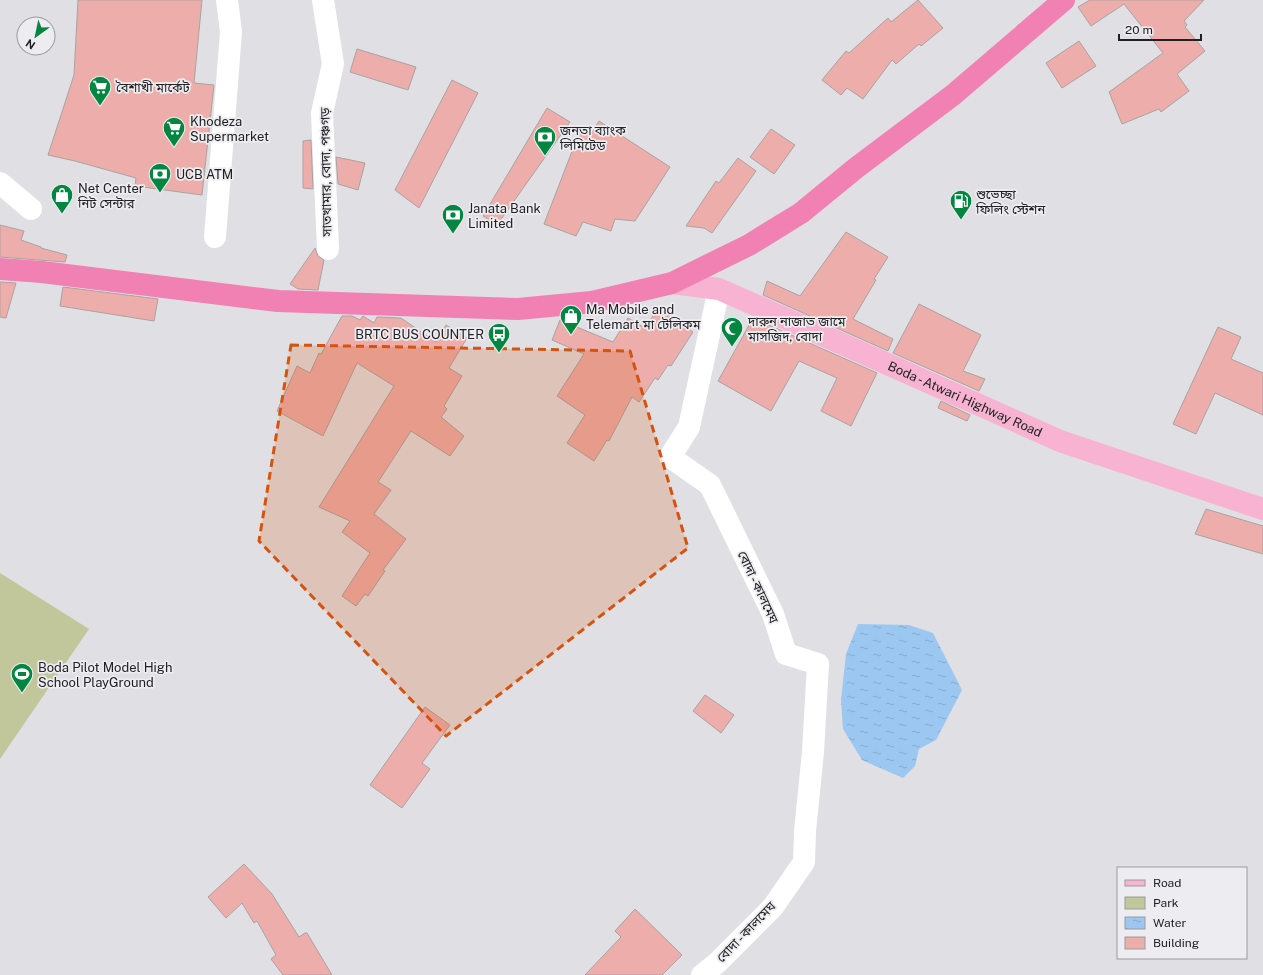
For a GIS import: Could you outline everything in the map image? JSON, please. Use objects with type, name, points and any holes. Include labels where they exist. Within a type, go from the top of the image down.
[{"type":"highway","points":[[0,269],[42,272],[278,301],[518,309],[592,302],[672,283],[749,245],[801,213],[856,168],[953,95],[1064,0]]},
{"type":"main road","name":"Boda - Atwari Highway Road","points":[[672,283],[719,289],[1060,441],[1263,509]]},
{"type":"street","points":[[215,237],[231,32],[227,0]]},
{"type":"street","name":"সাতখামার, বোদা, পঞ্চগড়","points":[[323,0],[333,64],[322,113],[328,249]]},
{"type":"street","points":[[0,183],[30,209]]},
{"type":"street","name":"বোদা - কালমেঘ","points":[[702,975],[717,963],[773,907],[804,862],[804,831],[813,752],[818,664],[786,654],[773,614],[710,485],[670,457],[689,427],[719,289]]},
{"type":"highlighted area","points":[[291,345],[630,351],[688,548],[446,736],[259,541]]},
{"type":"green space","name":"Boda Pilot Model High School PlayGround","points":[[0,573],[89,629],[0,759]]},
{"type":"water","points":[[858,624],[909,625],[933,633],[962,690],[936,740],[919,749],[915,766],[903,778],[862,760],[843,729],[841,700],[846,654]]},
{"type":"building","name":"বৈশাখী মার্কেট","points":[[78,0],[202,0],[194,83],[214,85],[202,195],[135,186],[136,178],[48,155],[74,75]]},
{"type":"building","points":[[918,0],[943,28],[921,46],[919,44],[896,64],[892,60],[863,99],[847,88],[841,95],[822,80],[846,51],[849,53],[888,18],[891,22]]},
{"type":"building","points":[[1090,0],[1204,0],[1184,21],[1187,25],[1185,27],[1205,51],[1177,74],[1189,91],[1161,112],[1159,109],[1122,124],[1109,92],[1163,53],[1124,4],[1091,26],[1078,7]]},
{"type":"building","points":[[1079,41],[1096,66],[1062,88],[1046,63]]},
{"type":"building","points":[[357,49],[416,67],[408,90],[350,72]]},
{"type":"building","points":[[452,80],[478,93],[419,208],[395,190]]},
{"type":"building","points":[[547,108],[570,122],[497,225],[483,216]]},
{"type":"building","points":[[599,121],[670,167],[635,221],[615,219],[611,231],[583,222],[576,236],[544,224],[581,128],[591,134]]},
{"type":"building","points":[[771,129],[795,145],[774,174],[750,157]]},
{"type":"building","points":[[311,140],[313,189],[303,188],[303,141]]},
{"type":"building","points":[[336,157],[365,163],[358,190],[338,184]]},
{"type":"building","points":[[738,158],[756,171],[712,233],[704,228],[686,226],[716,181],[719,183]]},
{"type":"building","points":[[0,225],[24,231],[21,240],[41,248],[67,255],[65,262],[0,257]]},
{"type":"building","points":[[846,232],[888,257],[874,279],[876,280],[853,319],[893,339],[888,351],[763,295],[767,281],[800,296]]},
{"type":"building","points":[[315,248],[318,256],[324,260],[318,290],[298,289],[290,284]]},
{"type":"building","points":[[0,282],[16,283],[6,318],[0,317]]},
{"type":"building","points":[[63,287],[158,299],[154,321],[60,306]]},
{"type":"building","points":[[919,304],[981,335],[963,371],[985,379],[979,391],[893,353]]},
{"type":"building","points":[[658,308],[693,332],[671,366],[668,365],[658,380],[655,378],[639,402],[632,397],[609,441],[607,440],[594,461],[567,443],[585,415],[557,396],[584,354],[552,340],[560,320],[613,342],[628,318],[645,328]]},
{"type":"building","points":[[342,316],[352,316],[360,320],[363,316],[374,323],[377,317],[401,318],[436,342],[446,325],[467,338],[449,368],[462,376],[444,406],[447,409],[441,417],[464,436],[450,456],[411,431],[378,482],[391,490],[374,514],[406,539],[383,570],[385,571],[368,596],[365,594],[356,606],[342,596],[370,553],[342,532],[350,521],[319,507],[394,386],[357,363],[323,436],[277,411],[297,366],[310,373],[319,353],[321,354]]},
{"type":"building","points":[[753,318],[877,373],[851,426],[821,411],[837,378],[799,361],[771,411],[718,381]]},
{"type":"building","points":[[1218,327],[1241,337],[1231,359],[1263,373],[1263,415],[1215,393],[1196,434],[1173,424]]},
{"type":"building","points":[[941,401],[970,415],[967,421],[938,408]]},
{"type":"building","points":[[1206,509],[1263,526],[1263,554],[1195,534]]},
{"type":"building","points":[[705,695],[734,715],[721,733],[693,711]]},
{"type":"building","points":[[425,707],[450,725],[422,763],[430,769],[402,808],[370,785]]},
{"type":"building","points":[[244,864],[272,894],[299,937],[307,933],[332,975],[283,975],[271,959],[276,955],[257,921],[254,923],[242,903],[226,918],[208,897]]},
{"type":"building","points":[[635,909],[682,955],[662,975],[585,975],[621,937],[615,931]]},
{"type":"place","name":"বৈশাখী মার্কেট","points":[[100,106]]},
{"type":"place","name":"Khodeza Supermarket","points":[[174,148]]},
{"type":"place","name":"জনতা ব্যাংক লিমিটেড","points":[[545,156]]},
{"type":"place","name":"UCB ATM","points":[[160,194]]},
{"type":"place","name":"Net Center নিট সেন্টার","points":[[62,214]]},
{"type":"place","name":"শুভেচ্ছা ফিলিং স্টেশন","points":[[961,220]]},
{"type":"place","name":"Janata Bank Limited","points":[[453,234]]},
{"type":"place","name":"Ma Mobile and Telemart মা টেলিকম","points":[[571,336]]},
{"type":"place","name":"দারুন নাজাত জামে মাসজিদ, বোদা","points":[[732,348]]},
{"type":"place","name":"BRTC BUS COUNTER","points":[[499,354]]},
{"type":"place","name":"Boda Pilot Model High School PlayGround","points":[[22,694]]}]
